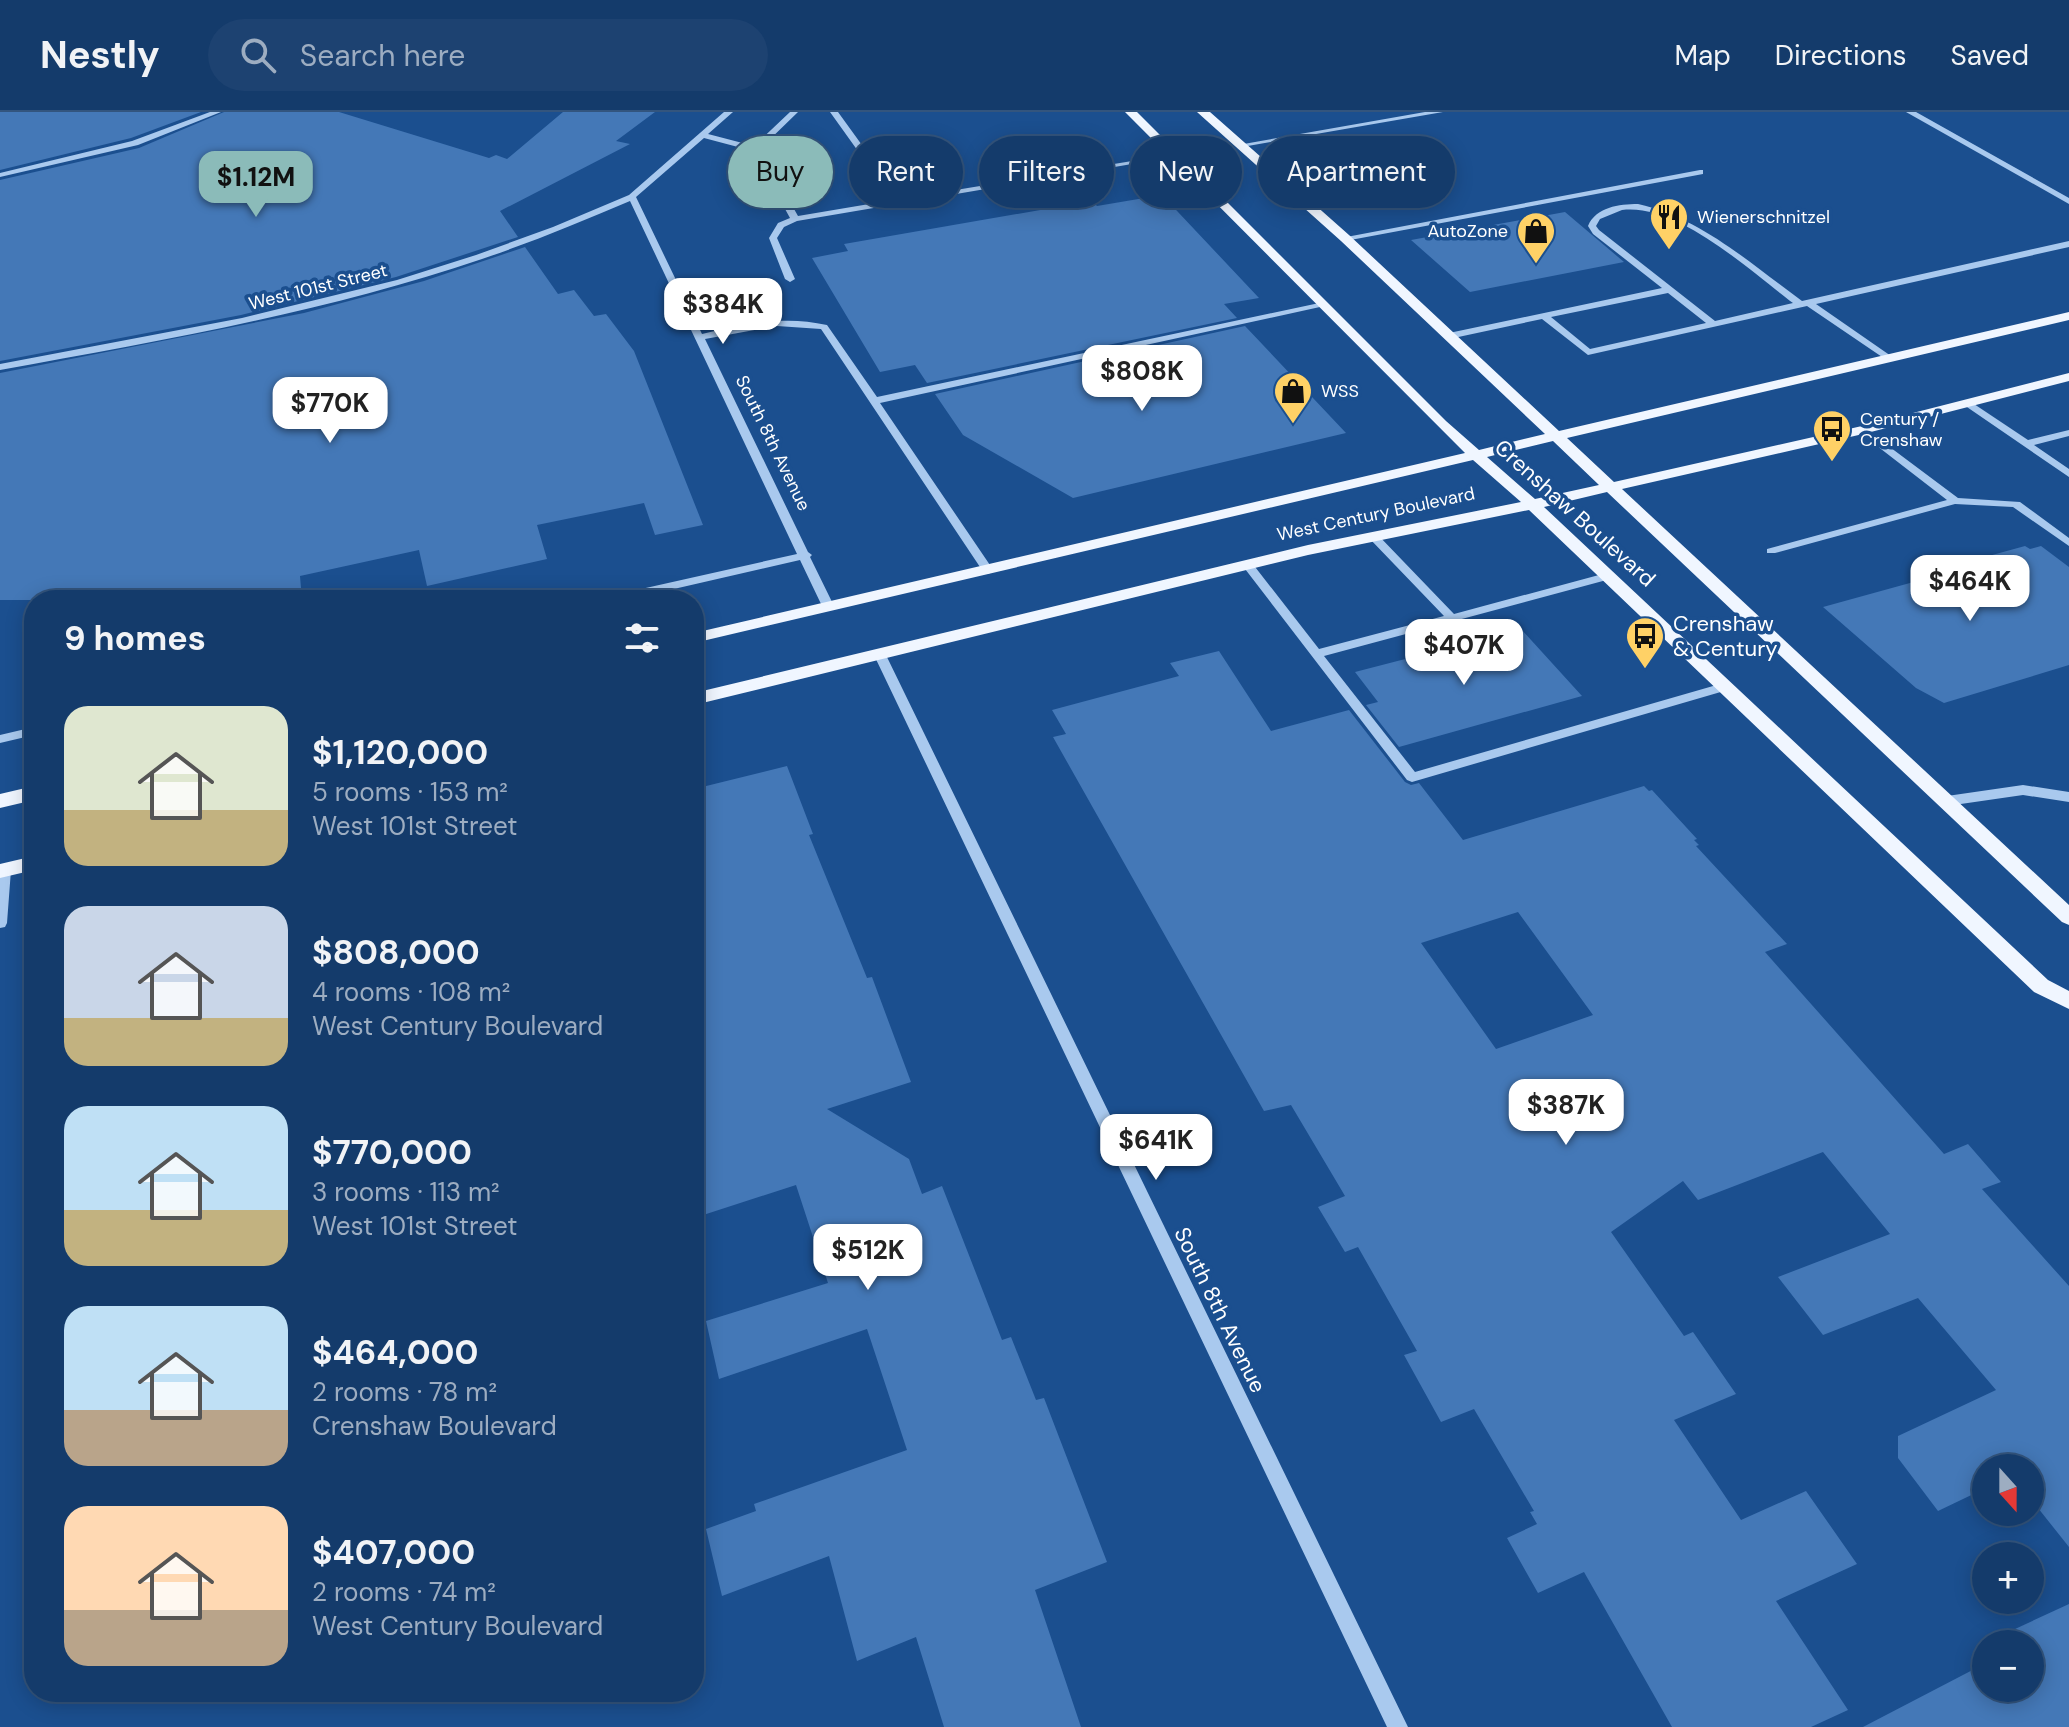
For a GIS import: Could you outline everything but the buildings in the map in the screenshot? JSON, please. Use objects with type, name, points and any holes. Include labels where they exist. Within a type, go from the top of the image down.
[{"type":"main road","name":"Crenshaw Boulevard","points":[[1131,112],[1155,136]]},
{"type":"main road","name":"Crenshaw Boulevard","points":[[1203,112],[1231,136]]},
{"type":"main road","name":"Crenshaw Boulevard","points":[[1242,145],[2069,917]]},
{"type":"main road","name":"Crenshaw Boulevard","points":[[1227,208],[1475,454],[1610,576],[2041,986],[2069,1001]]},
{"type":"main road","name":"West Century Boulevard","points":[[704,636],[2069,316]]},
{"type":"main road","name":"West Century Boulevard","points":[[704,697],[1373,536],[1531,505],[1863,430],[2069,377]]},
{"type":"main road","points":[[0,801],[24,795]]},
{"type":"main road","points":[[2,871],[24,866]]},
{"type":"street","points":[[0,175],[121,147],[217,112]]},
{"type":"street","points":[[632,197],[729,112]]},
{"type":"street","points":[[769,136],[794,112]]},
{"type":"street","points":[[834,112],[851,136]]},
{"type":"street","points":[[1242,145],[1439,112]]},
{"type":"street","points":[[1910,112],[2069,201]]},
{"type":"street","points":[[705,136],[728,142]]},
{"type":"street","points":[[963,191],[1130,164]]},
{"type":"street","points":[[1345,238],[1700,172]]},
{"type":"street","name":"South 8th Avenue","points":[[632,197],[828,606]]},
{"type":"street","name":"West 101st Street","points":[[0,367],[269,316],[378,290],[551,233],[632,197]]},
{"type":"street","points":[[1713,324],[1596,232],[1592,226],[1596,217],[1625,207],[1638,207],[1672,216],[1888,358]]},
{"type":"street","points":[[789,208],[795,219]]},
{"type":"street","points":[[790,279],[773,238],[781,225],[795,219],[862,208]]},
{"type":"street","points":[[1544,316],[1588,352],[2069,244]]},
{"type":"street","points":[[1449,336],[1668,290]]},
{"type":"street","points":[[874,401],[1324,305]]},
{"type":"street","points":[[700,337],[781,322],[805,322],[824,327],[988,571]]},
{"type":"street","points":[[1968,403],[2069,474]]},
{"type":"street","points":[[1863,430],[1955,501]]},
{"type":"street","points":[[2026,444],[2069,433]]},
{"type":"street","points":[[1771,551],[1955,501],[2016,504],[2069,543]]},
{"type":"street","points":[[1373,536],[1452,618]]},
{"type":"street","points":[[654,590],[806,555]]},
{"type":"street","points":[[1248,565],[1412,777],[1727,686]]},
{"type":"street","points":[[1316,654],[1610,576]]},
{"type":"street","name":"South 8th Avenue","points":[[879,653],[1398,1727]]},
{"type":"street","points":[[0,739],[24,733]]},
{"type":"street","points":[[1947,801],[2023,790],[2069,797]]},
{"type":"street","points":[[0,923],[2,871]]},
{"type":"place","name":"Wienerschnitzel","points":[[1669,251]]},
{"type":"place","name":"AutoZone","points":[[1536,265]]},
{"type":"place","name":"WSS","points":[[1293,425]]},
{"type":"place","name":"Century / Crenshaw","points":[[1832,463]]},
{"type":"place","name":"Crenshaw & Century","points":[[1645,670]]}]
